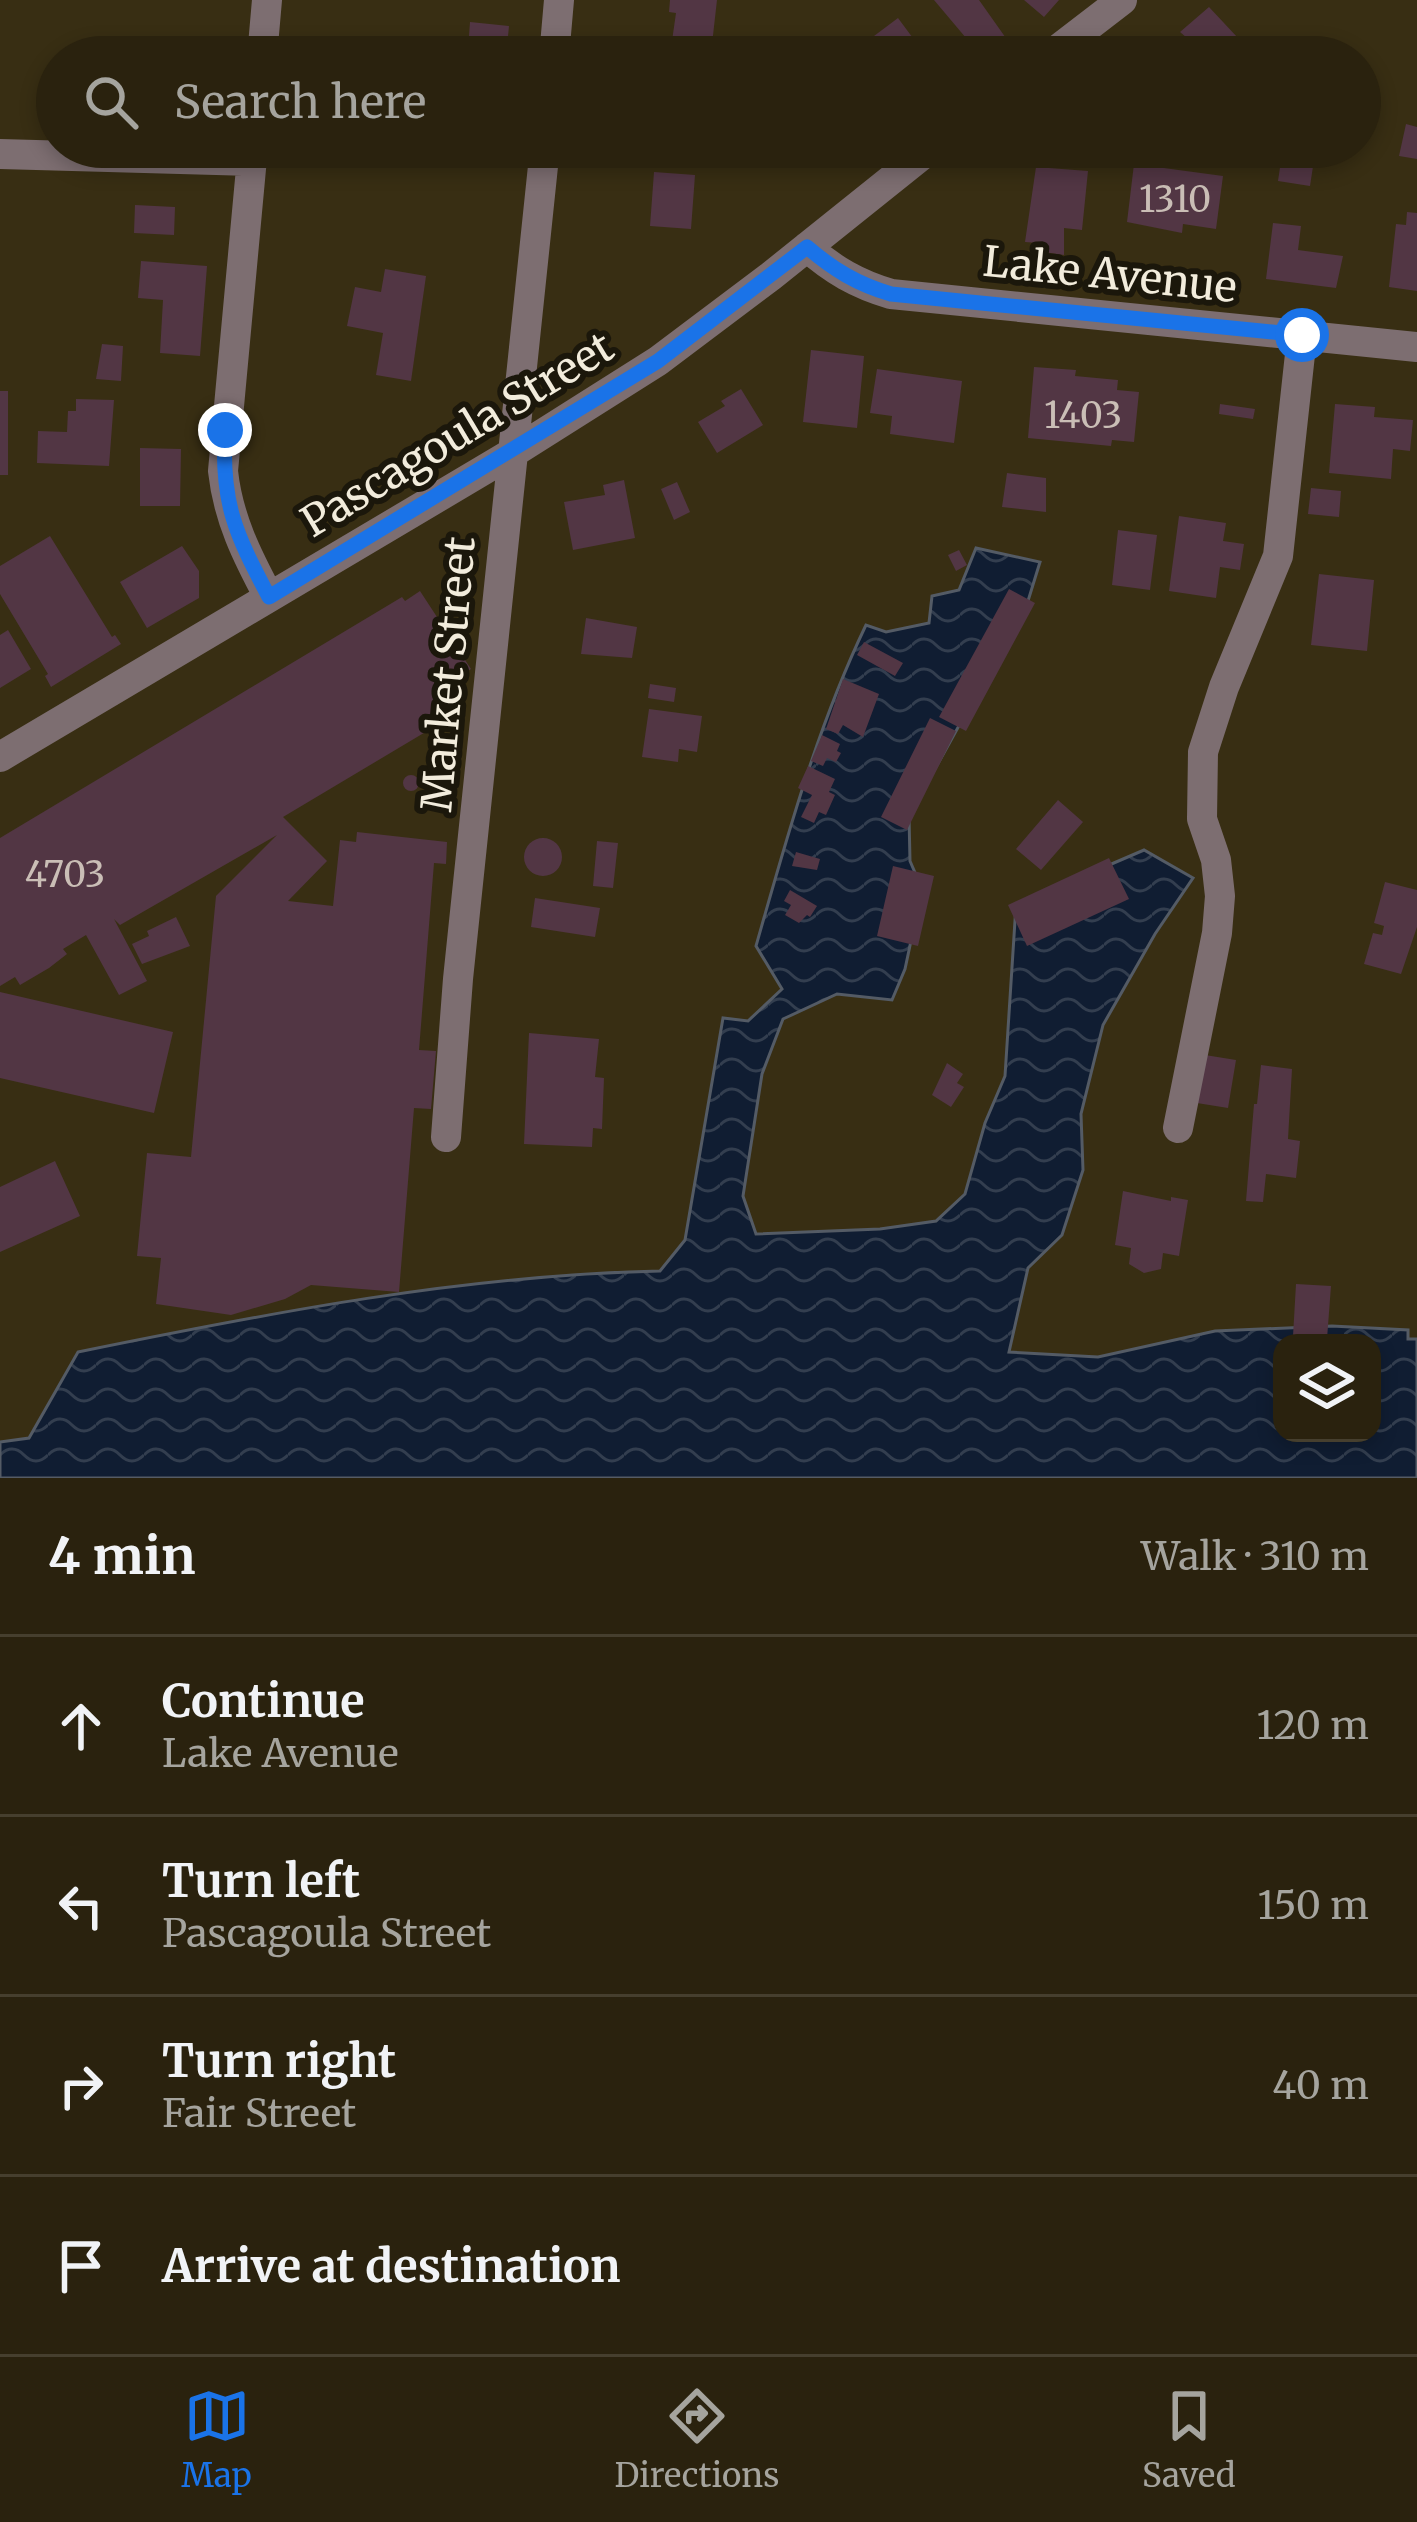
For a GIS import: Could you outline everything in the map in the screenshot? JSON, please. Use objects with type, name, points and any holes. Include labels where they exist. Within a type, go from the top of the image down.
[{"type":"street","points":[[264,36],[267,0]]},
{"type":"street","points":[[556,36],[560,0]]},
{"type":"street","points":[[1075,36],[1122,0]]},
{"type":"street","points":[[0,154],[36,154]]},
{"type":"street","points":[[252,168],[223,471],[226,505],[269,597]]},
{"type":"street","name":"Market Street","points":[[446,1138],[458,979],[542,168]]},
{"type":"street","name":"Pascagoula Street","points":[[0,757],[514,452],[658,361],[906,168]]},
{"type":"street","name":"Lake Avenue","points":[[807,247],[831,268],[891,294],[1417,347]]},
{"type":"street","points":[[1178,1128],[1217,933],[1220,896],[1216,860],[1202,819],[1203,752],[1224,687],[1278,556],[1302,335]]},
{"type":"water","points":[[976,548],[1040,562],[1028,601],[909,816],[910,861],[922,889],[905,969],[892,1000],[837,994],[783,1019],[762,1074],[743,1196],[756,1234],[880,1229],[936,1221],[965,1194],[985,1123],[1005,1076],[1016,905],[1144,850],[1193,878],[1103,1025],[1081,1114],[1083,1170],[1062,1235],[1028,1268],[1009,1352],[1098,1357],[1215,1331],[1332,1326],[1408,1330],[1408,1339],[1417,1339],[1417,1478],[0,1478],[0,1442],[29,1438],[78,1352],[294,1310],[440,1288],[660,1271],[685,1240],[723,1018],[748,1021],[782,989],[756,946],[832,703],[866,625],[886,632],[929,623],[932,596],[959,590]]},
{"type":"building","points":[[670,0],[717,0],[713,36],[673,36],[676,13],[669,12]]},
{"type":"building","points":[[934,0],[979,0],[1004,36],[964,36]]},
{"type":"building","points":[[1024,0],[1059,0],[1044,17]]},
{"type":"building","points":[[1209,7],[1236,36],[1185,36],[1180,32]]},
{"type":"building","points":[[898,18],[911,36],[874,36]]},
{"type":"building","points":[[470,22],[509,26],[508,36],[469,36]]},
{"type":"building","points":[[1406,124],[1417,127],[1417,159],[1399,156]]},
{"type":"building","points":[[1036,168],[1088,171],[1082,230],[1064,228],[1064,255],[1037,251],[1038,243],[1025,242]]},
{"type":"building","points":[[1134,168],[1223,176],[1216,229],[1183,224],[1182,233],[1127,222]]},
{"type":"building","points":[[1280,168],[1313,168],[1310,186],[1278,181]]},
{"type":"building","points":[[654,172],[695,175],[691,229],[650,226]]},
{"type":"building","points":[[135,205],[175,207],[174,235],[134,233]]},
{"type":"building","points":[[1407,212],[1417,213],[1417,291],[1389,287],[1396,224],[1406,225]]},
{"type":"building","points":[[1273,223],[1301,226],[1298,250],[1343,256],[1336,288],[1266,279]]},
{"type":"building","points":[[141,261],[207,266],[200,356],[160,353],[163,300],[138,298]]},
{"type":"building","points":[[385,269],[426,276],[411,381],[376,375],[383,333],[347,326],[355,287],[381,292]]},
{"type":"building","points":[[102,344],[123,346],[121,381],[96,379]]},
{"type":"building","points":[[811,350],[864,356],[857,428],[803,422]]},
{"type":"building","points":[[1034,367],[1118,380],[1117,390],[1139,392],[1134,442],[1112,440],[1111,446],[1028,438]]},
{"type":"building","points":[[877,369],[962,381],[954,443],[890,434],[892,416],[870,413]]},
{"type":"building","points":[[741,389],[763,425],[717,453],[698,422],[725,406],[721,401]]},
{"type":"building","points":[[0,391],[8,391],[8,475],[0,475]]},
{"type":"building","points":[[76,399],[114,400],[109,466],[37,463],[38,431],[67,432],[68,411],[76,411]]},
{"type":"building","points":[[1220,404],[1255,409],[1253,419],[1219,414]]},
{"type":"building","points":[[1335,404],[1375,407],[1374,417],[1413,420],[1410,451],[1393,449],[1391,479],[1329,473]]},
{"type":"building","points":[[140,448],[181,449],[180,506],[140,506]]},
{"type":"building","points":[[1007,473],[1046,478],[1046,512],[1002,507]]},
{"type":"building","points":[[624,480],[635,538],[573,550],[564,502],[605,495],[603,485]]},
{"type":"building","points":[[677,482],[690,512],[674,520],[661,489]]},
{"type":"building","points":[[1311,488],[1341,491],[1339,517],[1308,514]]},
{"type":"building","points":[[1179,516],[1226,523],[1223,541],[1244,544],[1240,570],[1220,567],[1216,598],[1169,591]]},
{"type":"building","points":[[1118,530],[1157,535],[1150,590],[1112,585]]},
{"type":"building","points":[[50,536],[112,637],[121,644],[51,687],[48,674],[0,594],[0,566]]},
{"type":"building","points":[[182,546],[199,571],[199,598],[147,628],[120,582]]},
{"type":"building","points":[[959,550],[967,565],[956,571],[948,555]]},
{"type":"building","points":[[1319,574],[1374,580],[1367,651],[1311,645]]},
{"type":"building","points":[[1009,589],[1035,603],[966,731],[939,717]]},
{"type":"building","points":[[420,591],[471,669],[451,682],[457,691],[454,715],[283,817],[327,861],[288,901],[333,906],[340,840],[356,842],[357,832],[447,842],[446,864],[434,863],[419,1050],[436,1051],[431,1109],[414,1108],[399,1292],[311,1285],[285,1299],[231,1315],[156,1304],[161,1258],[137,1256],[147,1153],[191,1157],[216,896],[277,835],[120,925],[114,919],[147,981],[119,995],[86,935],[63,949],[67,954],[49,968],[20,985],[15,977],[0,986],[0,838],[402,597],[405,601]]},
{"type":"building","points":[[586,618],[637,627],[632,658],[581,654]]},
{"type":"building","points":[[8,630],[31,669],[0,688],[0,635]]},
{"type":"building","points":[[864,642],[903,663],[895,676],[857,655]]},
{"type":"building","points":[[843,679],[879,694],[863,737],[843,725],[838,734],[826,729]]},
{"type":"building","points":[[650,684],[676,688],[674,702],[648,698]]},
{"type":"building","points":[[649,709],[702,716],[697,752],[679,749],[678,762],[642,757]]},
{"type":"building","points":[[930,718],[956,731],[907,830],[881,817]]},
{"type":"building","points":[[822,735],[840,744],[837,751],[841,753],[836,762],[827,758],[823,766],[811,761]]},
{"type":"building","points":[[808,766],[835,779],[829,792],[835,795],[826,815],[819,812],[814,823],[801,817],[812,795],[798,788]]},
{"type":"building","points":[[411,775],[419,783],[411,791],[403,783]]},
{"type":"building","points":[[1058,800],[1083,822],[1041,870],[1016,849]]},
{"type":"building","points":[[543,838],[556,844],[562,857],[556,870],[543,876],[530,870],[524,857],[530,844]]},
{"type":"building","points":[[597,841],[618,843],[613,888],[593,886]]},
{"type":"building","points":[[796,852],[820,859],[817,870],[792,866]]},
{"type":"building","points":[[1109,858],[1129,899],[1027,946],[1008,905]]},
{"type":"building","points":[[893,866],[934,876],[918,946],[877,936]]},
{"type":"building","points":[[1385,882],[1417,890],[1417,927],[1401,974],[1364,964],[1373,933],[1382,935],[1384,926],[1374,923]]},
{"type":"building","points":[[790,890],[817,906],[799,923],[785,915],[791,905],[784,901]]},
{"type":"building","points":[[535,898],[600,908],[595,937],[531,927]]},
{"type":"building","points":[[176,917],[190,946],[142,964],[132,944]]},
{"type":"building","points":[[0,992],[173,1032],[154,1113],[0,1078]]},
{"type":"building","points":[[529,1033],[599,1039],[595,1077],[604,1078],[602,1129],[593,1128],[592,1147],[524,1144]]},
{"type":"building","points":[[1205,1055],[1236,1060],[1228,1108],[1197,1103]]},
{"type":"building","points":[[947,1063],[963,1074],[957,1083],[964,1087],[951,1107],[932,1095]]},
{"type":"building","points":[[1261,1065],[1292,1069],[1288,1139],[1300,1141],[1296,1178],[1266,1174],[1263,1202],[1246,1201]]},
{"type":"building","points":[[55,1161],[80,1216],[0,1252],[0,1187]]},
{"type":"building","points":[[1123,1191],[1188,1200],[1179,1256],[1163,1253],[1161,1269],[1144,1273],[1129,1264],[1131,1248],[1115,1245]]},
{"type":"building","points":[[1296,1284],[1331,1286],[1327,1334],[1293,1334]]},
{"type":"route","points":[[225,430],[226,505],[242,548],[269,597],[658,361],[807,247],[831,268],[891,294],[1302,335]]}]
